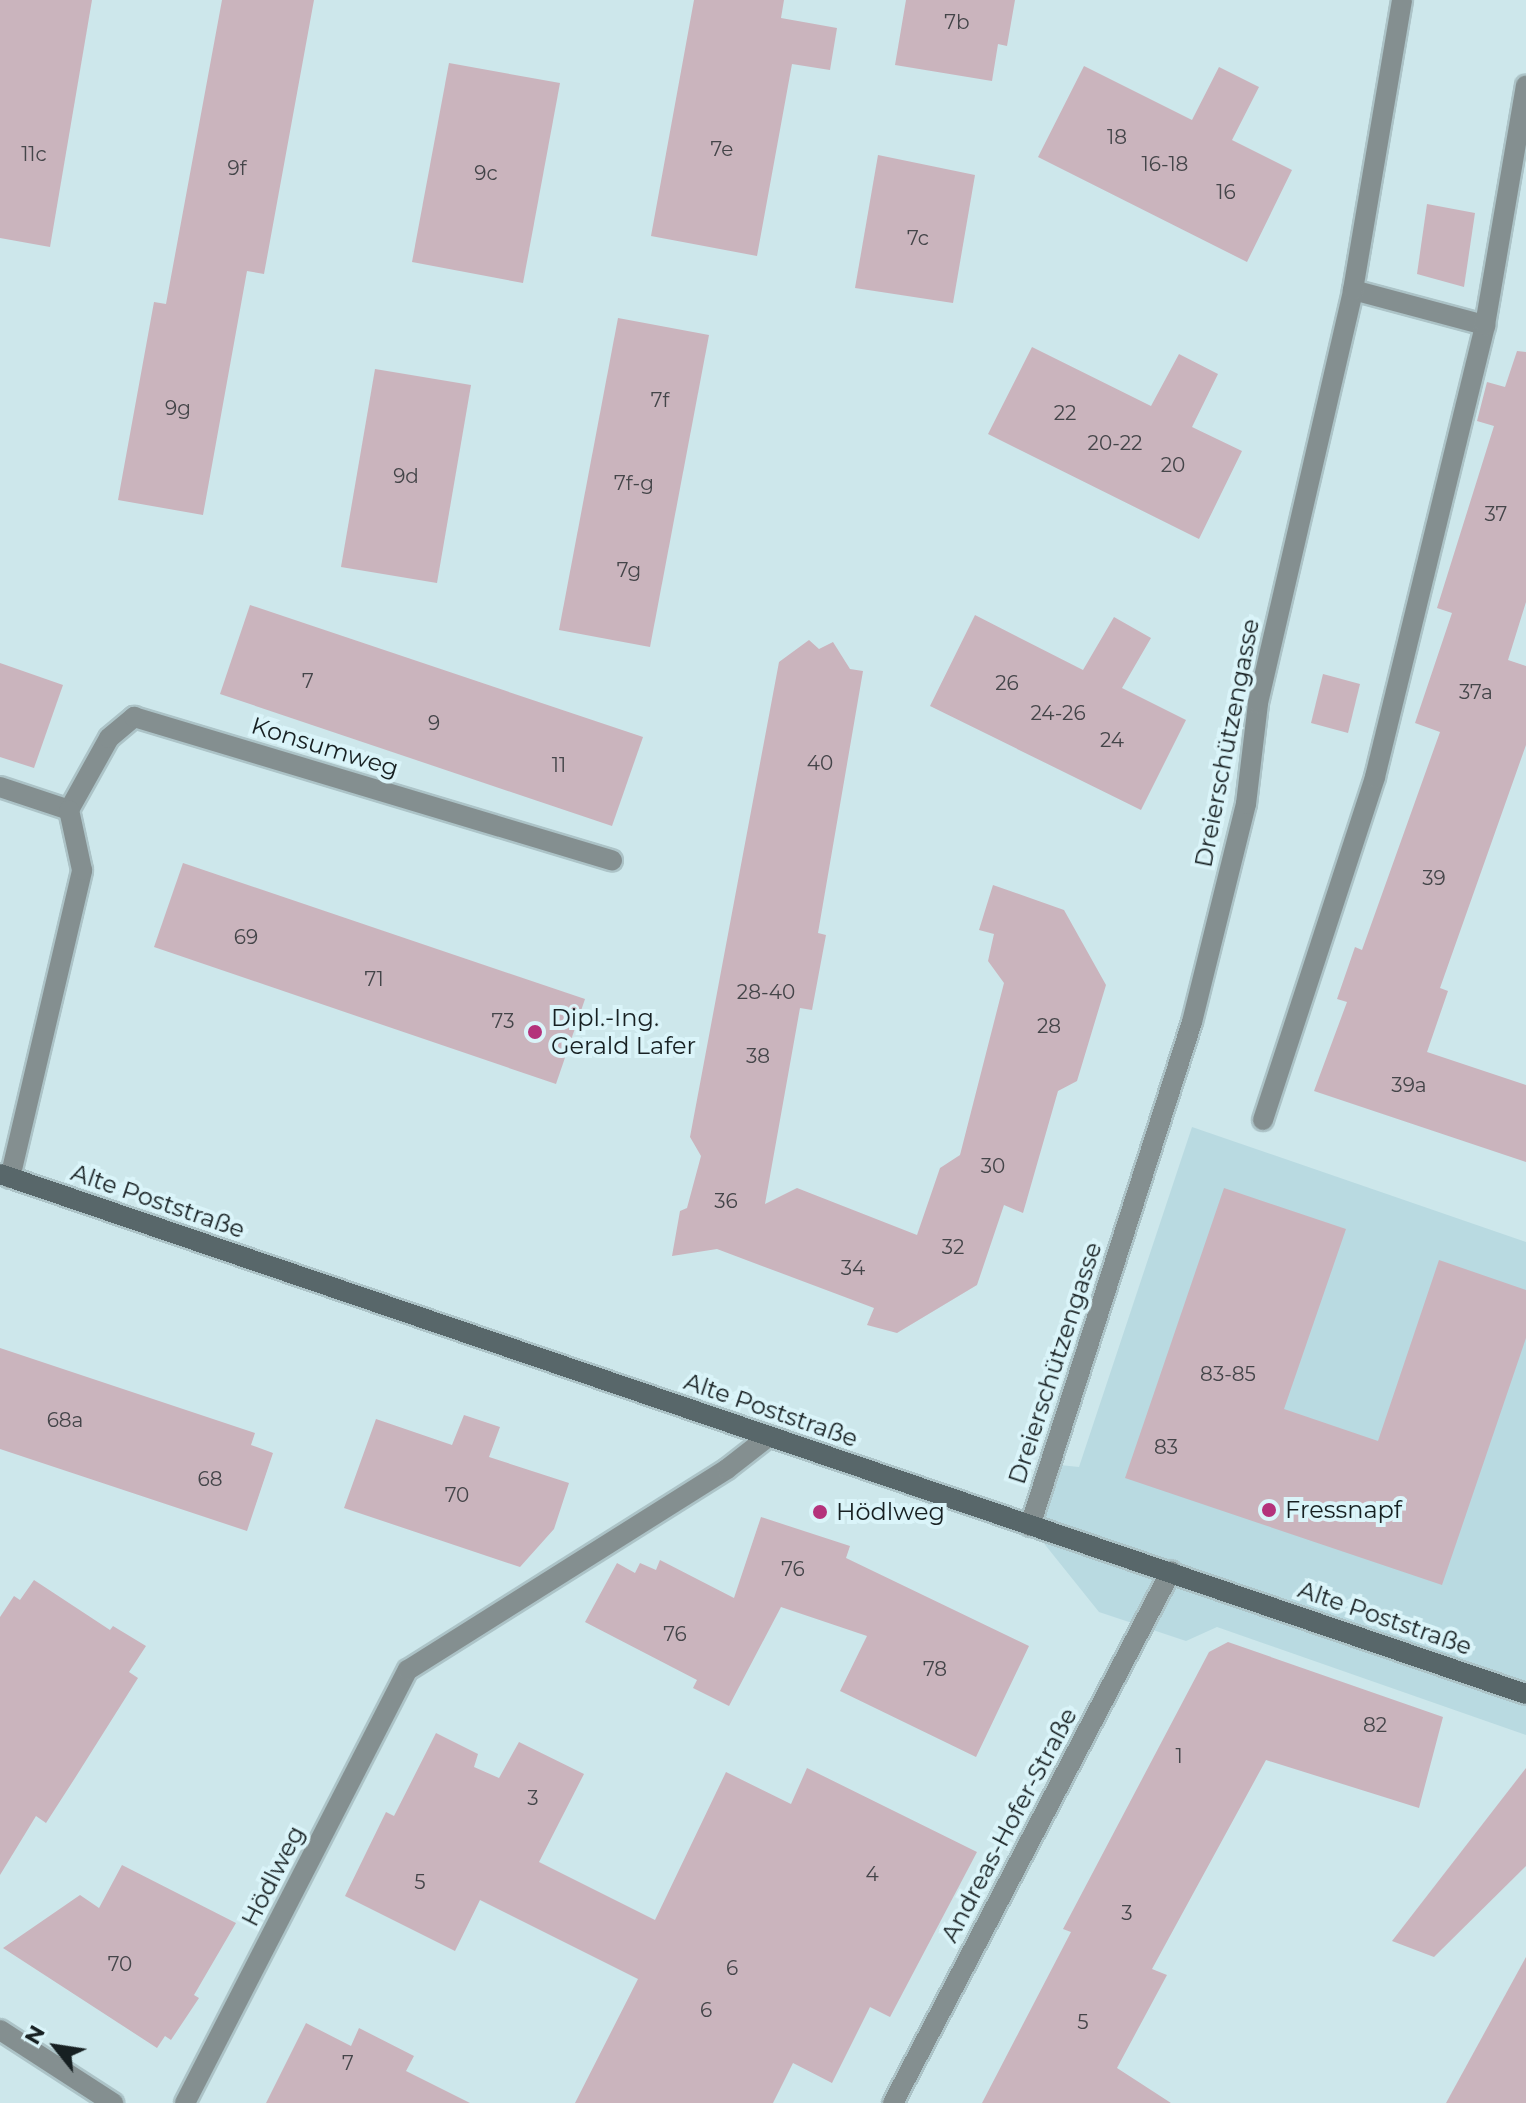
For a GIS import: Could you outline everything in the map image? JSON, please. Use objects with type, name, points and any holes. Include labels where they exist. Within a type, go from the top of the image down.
[{"type":"main road","name":"Alte Poststraße","points":[[5,1176],[1526,1694]]},
{"type":"street","name":"Dreierschützengasse","points":[[1030,1526],[1192,1022],[1246,804],[1258,703],[1353,290],[1402,0]]},
{"type":"street","points":[[1263,1120],[1375,777],[1485,325],[1526,85]]},
{"type":"street","points":[[1353,290],[1485,325]]},
{"type":"street","name":"Konsumweg","points":[[69,810],[109,738],[134,717],[612,860]]},
{"type":"street","points":[[0,787],[69,810],[82,870],[5,1176]]},
{"type":"street","name":"Hödlweg","points":[[185,2103],[408,1670],[727,1469],[768,1437]]},
{"type":"street","name":"Andreas-Hofer-Straße","points":[[893,2103],[1171,1571]]},
{"type":"street","points":[[0,2030],[113,2103]]},
{"type":"shaded area","points":[[1192,1127],[1526,1242],[1526,1735],[1217,1627],[1186,1641],[1099,1612],[1030,1526],[1050,1464],[1079,1467]]},
{"type":"building","points":[[0,0],[92,0],[50,247],[0,238]]},
{"type":"building","points":[[222,0],[314,0],[264,274],[247,271],[203,515],[118,500],[154,302],[166,304]]},
{"type":"building","points":[[694,0],[784,0],[781,18],[837,28],[830,70],[792,64],[757,256],[651,236]]},
{"type":"building","points":[[906,0],[1015,0],[1007,46],[998,44],[992,81],[895,65]]},
{"type":"building","points":[[449,63],[560,83],[523,283],[412,262]]},
{"type":"building","points":[[1084,66],[1192,120],[1219,67],[1259,87],[1232,140],[1292,170],[1247,262],[1038,157]]},
{"type":"building","points":[[878,155],[975,175],[953,303],[855,288]]},
{"type":"building","points":[[1427,204],[1475,213],[1464,287],[1417,274]]},
{"type":"building","points":[[618,318],[709,335],[650,647],[559,630]]},
{"type":"building","points":[[1032,347],[1151,406],[1179,354],[1218,374],[1192,427],[1242,451],[1199,539],[988,434]]},
{"type":"building","points":[[1517,351],[1526,352],[1526,602],[1508,660],[1526,666],[1526,745],[1440,988],[1448,991],[1427,1052],[1526,1085],[1526,1162],[1314,1091],[1347,1002],[1337,999],[1355,947],[1362,950],[1440,732],[1415,723],[1452,613],[1437,608],[1494,426],[1477,421],[1487,382],[1505,387]]},
{"type":"building","points":[[375,369],[471,385],[437,583],[341,567]]},
{"type":"building","points":[[250,605],[643,737],[612,826],[220,694]]},
{"type":"building","points":[[975,615],[1083,670],[1114,617],[1151,638],[1122,688],[1186,720],[1141,810],[930,706]]},
{"type":"building","points":[[809,640],[819,649],[833,642],[850,669],[863,671],[818,933],[826,935],[812,1010],[800,1008],[765,1204],[797,1188],[917,1235],[940,1168],[960,1155],[1004,983],[988,961],[994,934],[979,930],[993,885],[1064,910],[1106,985],[1077,1081],[1058,1091],[1023,1213],[1004,1205],[977,1285],[897,1333],[867,1325],[874,1308],[717,1249],[672,1256],[680,1211],[687,1208],[701,1156],[690,1137],[779,662]]},
{"type":"building","points":[[0,663],[63,685],[34,768],[0,757]]},
{"type":"building","points":[[1323,674],[1360,684],[1348,733],[1311,723]]},
{"type":"building","points":[[183,863],[585,999],[556,1084],[154,947]]},
{"type":"building","points":[[1224,1188],[1346,1229],[1284,1409],[1378,1441],[1439,1260],[1526,1290],[1526,1338],[1442,1585],[1125,1478]]},
{"type":"building","points":[[0,1348],[255,1433],[251,1445],[273,1453],[247,1531],[0,1449]]},
{"type":"building","points":[[464,1415],[500,1427],[489,1457],[569,1483],[554,1529],[520,1567],[344,1508],[376,1419],[452,1445]]},
{"type":"building","points":[[761,1517],[850,1546],[846,1558],[1029,1646],[976,1757],[840,1691],[867,1636],[781,1607],[729,1706],[693,1688],[697,1680],[585,1622],[617,1563],[635,1573],[640,1563],[656,1570],[660,1560],[734,1598]]},
{"type":"building","points":[[34,1580],[110,1630],[113,1626],[146,1646],[129,1672],[138,1678],[75,1778],[46,1823],[36,1816],[0,1875],[0,1617],[14,1596],[20,1600]]},
{"type":"building","points":[[1228,1642],[1443,1717],[1419,1808],[1266,1760],[1152,1969],[1167,1975],[1117,2068],[1171,2103],[982,2103],[1071,1932],[1063,1929],[1209,1652]]},
{"type":"building","points":[[436,1733],[478,1754],[474,1767],[499,1778],[519,1742],[584,1774],[539,1862],[655,1920],[726,1772],[791,1804],[807,1768],[977,1852],[890,2017],[870,2007],[832,2083],[793,2063],[773,2103],[575,2103],[638,1979],[480,1900],[455,1951],[345,1896],[386,1812],[394,1816]]},
{"type":"building","points":[[1526,1768],[1526,1866],[1434,1957],[1392,1941]]},
{"type":"building","points":[[122,1865],[236,1923],[194,1995],[199,1998],[171,2040],[165,2036],[157,2048],[3,1948],[80,1895],[99,1908]]},
{"type":"building","points":[[1526,1957],[1526,2103],[1446,2103]]},
{"type":"building","points":[[306,2023],[351,2046],[359,2028],[414,2056],[406,2071],[470,2103],[266,2103]]},
{"type":"place","name":"Dipl.-Ing. Gerald Lafer","points":[[535,1032]]},
{"type":"place","name":"Fressnapf","points":[[1269,1510]]},
{"type":"place","name":"Hödlweg","points":[[820,1512]]}]
